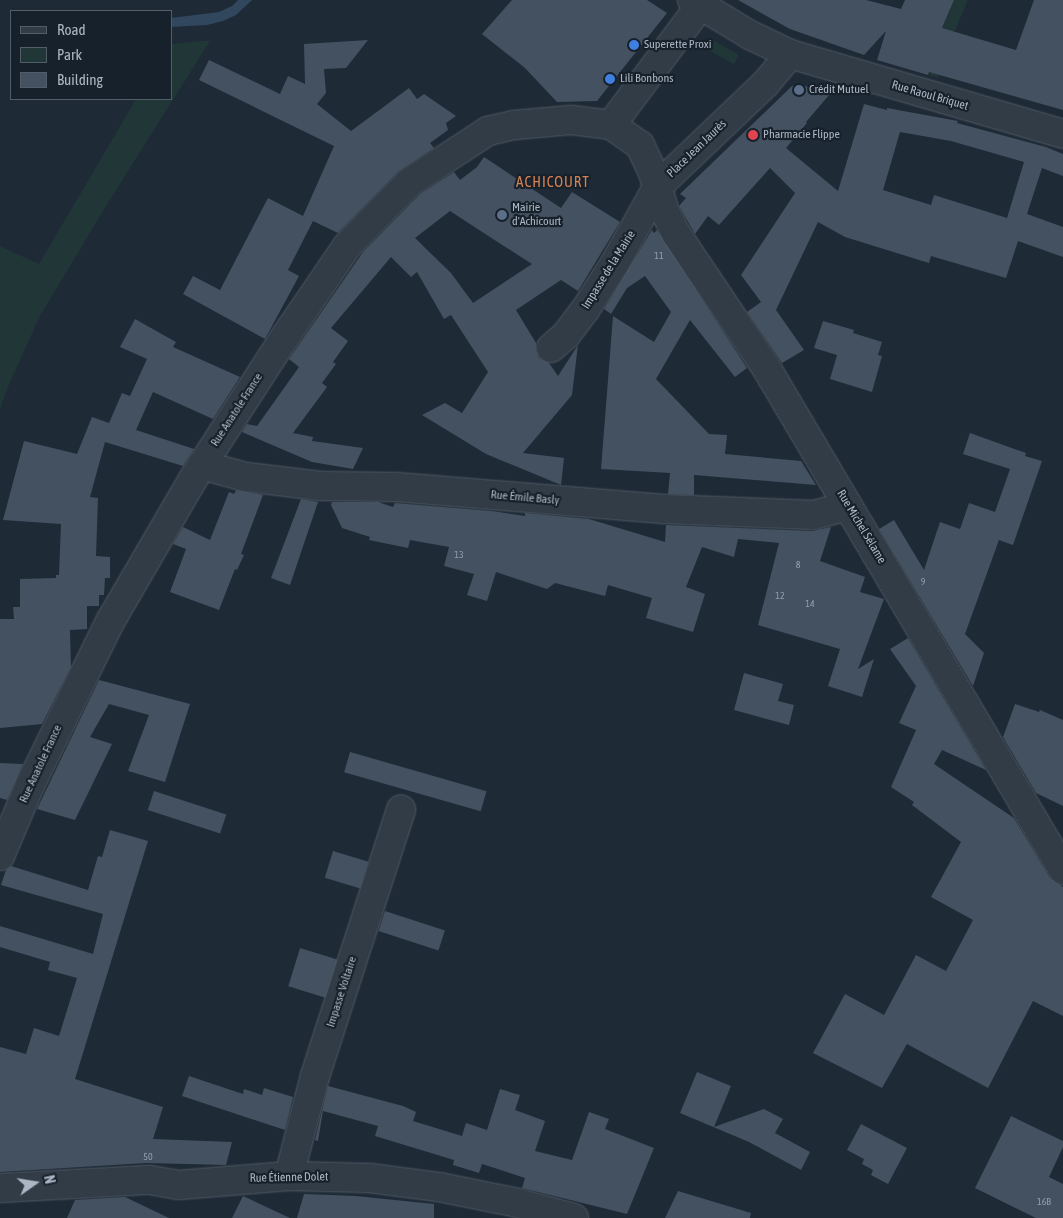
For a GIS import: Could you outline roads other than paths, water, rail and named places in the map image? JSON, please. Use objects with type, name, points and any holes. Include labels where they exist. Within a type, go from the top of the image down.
[{"type":"street","name":"Rue Raoul Briquet","points":[[696,3],[750,35],[790,54],[1063,134]]},
{"type":"street","points":[[611,125],[696,3]]},
{"type":"street","name":"Place Jean Jaurès","points":[[611,125],[640,145],[658,186],[766,82],[790,54]]},
{"type":"street","name":"Rue Anatole France","points":[[0,856],[30,785],[112,620],[202,465],[347,246],[410,182],[488,131],[515,125],[571,120],[611,125]]},
{"type":"street","name":"Impasse de la Mairie","points":[[551,348],[566,334],[585,310],[615,263],[658,186]]},
{"type":"street","name":"Rue Michel Sélame","points":[[658,186],[664,210],[677,235],[767,369],[1063,870]]},
{"type":"street","name":"Rue Émile Basly","points":[[202,465],[246,477],[320,486],[396,487],[684,510],[814,515],[848,506]]},
{"type":"street","name":"Impasse Voltaire","points":[[289,1176],[315,1076],[401,810]]},
{"type":"street","name":"Rue Étienne Dolet","points":[[0,1188],[150,1180],[179,1185],[289,1176],[370,1178],[439,1187],[518,1203],[574,1218]]},
{"type":"water","points":[[238,0],[252,0],[236,15],[223,21],[207,25],[172,27],[172,18],[219,12],[232,6]]},
{"type":"place","name":"Superette Proxi","points":[[634,45]]},
{"type":"place","name":"Lili Bonbons","points":[[610,79]]},
{"type":"place","name":"Crédit Mutuel","points":[[799,90]]},
{"type":"place","name":"Pharmacie Flippe","points":[[753,135]]},
{"type":"place","name":"Mairie d'Achicourt","points":[[502,215]]},
{"type":"district","name":"ACHICOURT","points":[[553,182]]}]
